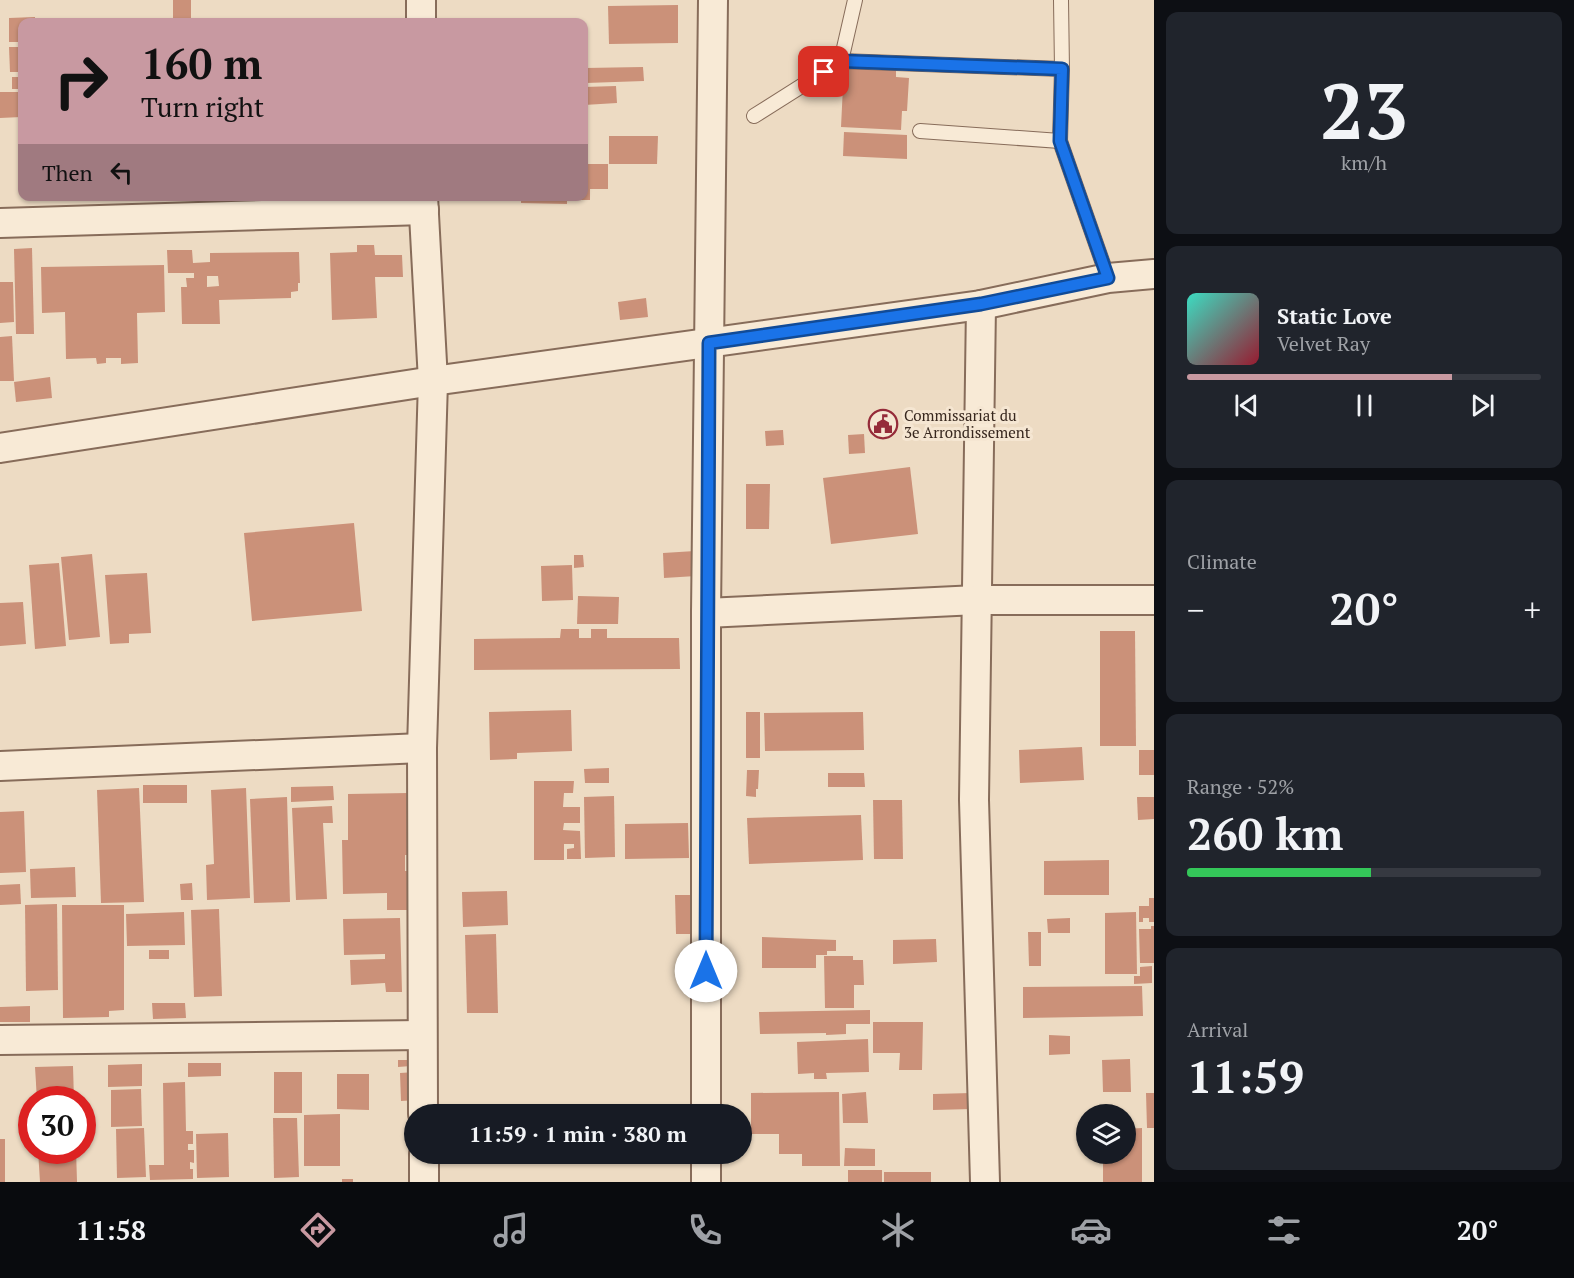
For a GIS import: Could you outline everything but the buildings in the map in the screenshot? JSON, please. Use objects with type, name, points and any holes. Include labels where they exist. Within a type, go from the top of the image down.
[{"type":"street","points":[[421,0],[421,18]]},
{"type":"street","points":[[706,1104],[706,613],[713,0]]},
{"type":"street","points":[[0,223],[424,203],[433,381],[422,748],[423,1104]]},
{"type":"street","points":[[0,448],[433,381],[981,304],[1108,278],[1154,274]]},
{"type":"street","points":[[981,304],[974,800],[985,1182]]},
{"type":"street","points":[[706,613],[977,600],[1154,600]]},
{"type":"street","points":[[0,766],[422,748]]},
{"type":"street","points":[[0,1040],[422,1035]]},
{"type":"street","points":[[424,1164],[424,1182]]},
{"type":"street","points":[[706,1164],[706,1182]]},
{"type":"lane","points":[[841,61],[855,0]]},
{"type":"lane","points":[[1061,0],[1060,141],[1108,278]]},
{"type":"lane","points":[[754,116],[841,61],[1062,69]]},
{"type":"lane","points":[[920,131],[1060,141]]},
{"type":"place","name":"Commissariat du 3e Arrondissement","points":[[883,424]]},
{"type":"route","points":[[706,971],[709,343],[981,304],[1108,278],[1060,141],[1062,69],[841,61],[824,72]]}]
